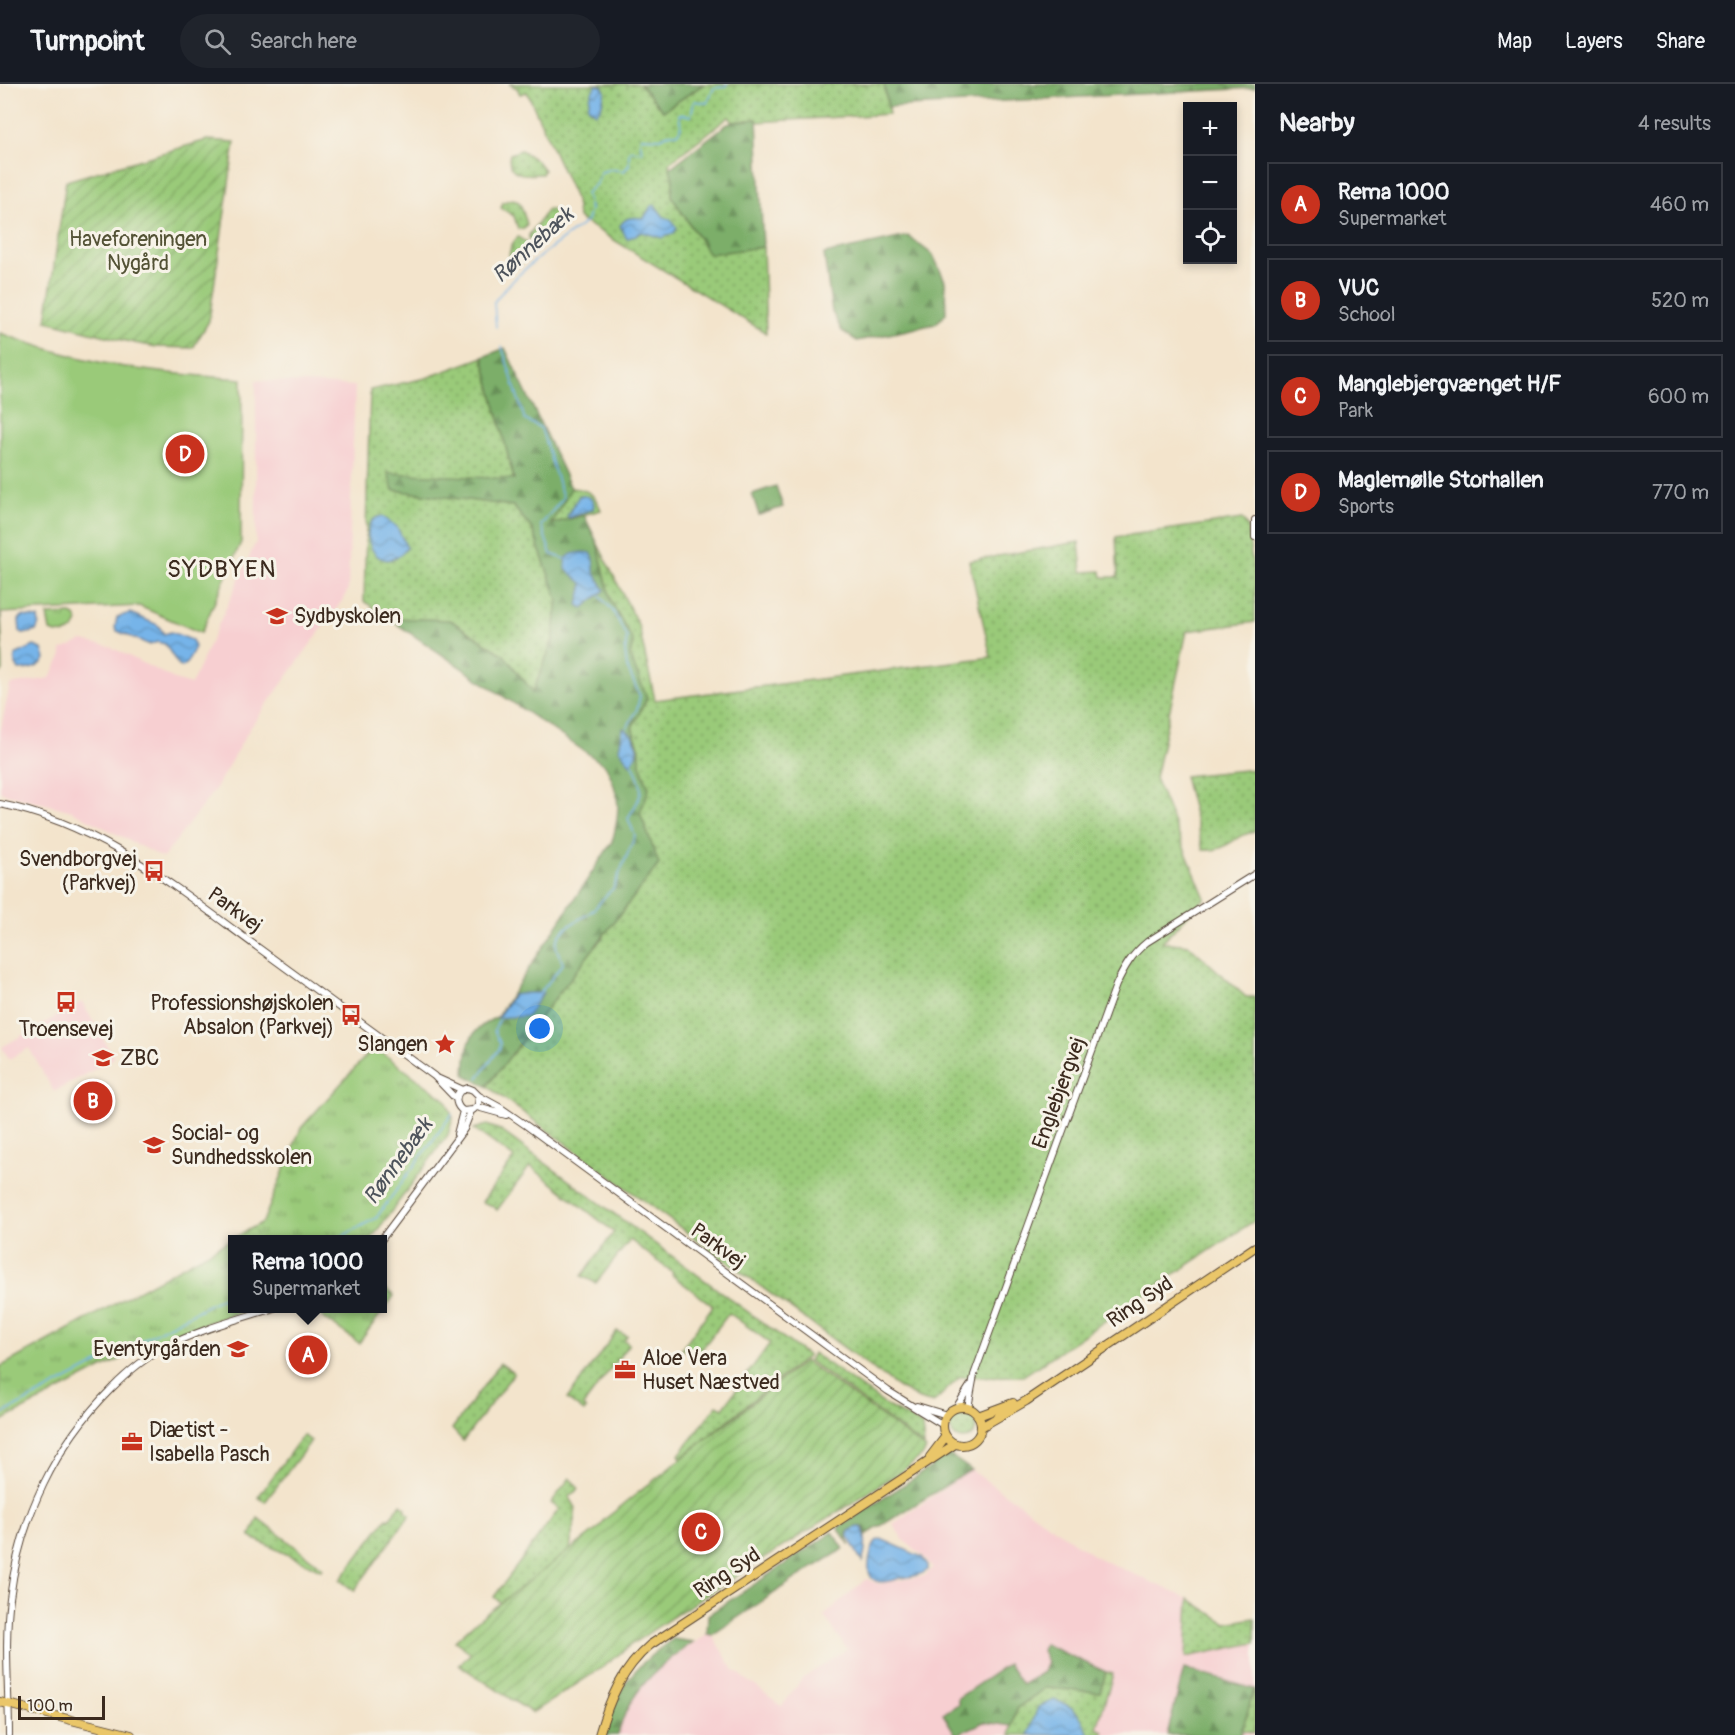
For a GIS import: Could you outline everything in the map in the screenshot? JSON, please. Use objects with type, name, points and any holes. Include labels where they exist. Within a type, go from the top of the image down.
[{"type":"main road","name":"Ring Syd","points":[[981,1427],[1026,1401],[1255,1247]]},
{"type":"main road","name":"Ring Syd","points":[[978,1416],[1011,1404],[1044,1387]]},
{"type":"main road","points":[[956,1408],[968,1408],[978,1416],[981,1427],[978,1436],[971,1443],[956,1444],[945,1436],[943,1425],[946,1415],[956,1408]]},
{"type":"main road","name":"Ring Syd","points":[[912,1474],[935,1452],[945,1436]]},
{"type":"main road","name":"Ring Syd","points":[[599,1735],[610,1700],[623,1675],[650,1645],[956,1444]]},
{"type":"main road","points":[[0,1702],[131,1735]]},
{"type":"street","points":[[1255,520],[1255,537]]},
{"type":"street","name":"Parkvej","points":[[0,804],[21,808],[71,826],[98,838],[158,873],[434,1076],[456,1099]]},
{"type":"street","name":"Englebjergvej","points":[[968,1408],[972,1383],[1123,968],[1147,942],[1255,874]]},
{"type":"street","name":"Parkvej","points":[[434,1076],[463,1090]]},
{"type":"street","points":[[384,1235],[464,1129],[479,1096],[474,1090],[463,1090],[458,1093],[456,1099],[463,1111]]},
{"type":"street","name":"Parkvej","points":[[479,1096],[501,1108],[535,1132],[888,1391],[943,1425]]},
{"type":"street","points":[[463,1111],[474,1109]]},
{"type":"street","name":"Parkvej","points":[[474,1109],[510,1115]]},
{"type":"street","points":[[454,1140],[463,1111]]},
{"type":"street","points":[[9,1735],[8,1622],[15,1568],[31,1511],[65,1445],[105,1395],[132,1370],[159,1350],[198,1332],[258,1313]]},
{"type":"street","name":"Englebjergvej","points":[[956,1408],[972,1383]]},
{"type":"street","name":"Parkvej","points":[[908,1403],[946,1415]]},
{"type":"shaded area","name":"Sydbyskolen","points":[[256,380],[355,386],[348,589],[344,598],[250,728],[215,789],[163,858],[72,811],[0,792],[0,732],[10,685],[50,678],[62,655],[61,650],[83,641],[111,647],[178,681],[191,685],[256,542]]},
{"type":"shaded area","name":"ZBC","points":[[82,1002],[114,1058],[54,1092],[29,1048],[9,1059],[2,1047]]},
{"type":"shaded area","points":[[971,1470],[1094,1556],[1189,1599],[1187,1657],[1255,1643],[1255,1735],[618,1735],[622,1716],[642,1685],[661,1665],[707,1634],[712,1635],[734,1670],[782,1706],[802,1679],[847,1649],[824,1616],[866,1579],[879,1584],[925,1576],[933,1568],[922,1555],[904,1541],[893,1524]]},
{"type":"green space","points":[[509,84],[640,84],[663,111],[704,84],[884,84],[889,114],[757,122],[757,119],[733,122],[729,117],[669,163],[673,179],[672,197],[709,254],[763,247],[766,333],[578,218],[576,201],[527,92],[520,94],[517,88]]},
{"type":"green space","points":[[640,84],[704,84],[663,111]]},
{"type":"green space","points":[[884,84],[1255,84],[1255,88],[888,107]]},
{"type":"green space","points":[[757,119],[763,247],[709,254],[672,197],[673,179],[670,168],[726,125]]},
{"type":"green space","name":"Haveforeningen Nygård","points":[[207,140],[235,142],[209,321],[193,348],[157,347],[134,343],[46,321],[66,181]]},
{"type":"green space","points":[[521,150],[537,161],[544,170],[542,174],[524,174],[514,171],[509,162],[510,154]]},
{"type":"green space","points":[[513,199],[520,203],[527,224],[524,228],[518,229],[514,216],[501,208],[503,202]]},
{"type":"green space","points":[[548,209],[554,211],[555,225],[532,241],[529,235]]},
{"type":"green space","points":[[908,236],[933,255],[945,281],[946,314],[935,324],[857,341],[842,331],[832,312],[824,254]]},
{"type":"green space","points":[[518,237],[527,243],[522,256],[524,260],[514,269],[510,261],[510,252],[512,244]]},
{"type":"green space","points":[[0,333],[59,352],[119,366],[242,379],[241,542],[201,633],[139,606],[1,613],[3,671],[0,673]]},
{"type":"green space","points":[[505,348],[571,488],[551,524],[584,515],[597,542],[611,601],[633,641],[630,656],[647,698],[632,728],[640,749],[640,764],[649,789],[640,813],[659,864],[487,1086],[465,1075],[466,1055],[470,1040],[480,1027],[497,1017],[612,842],[618,812],[614,786],[606,766],[388,618],[450,620],[504,655],[533,692],[553,640],[558,600],[532,529],[513,506],[393,490],[388,473],[514,479],[483,357]]},
{"type":"green space","points":[[483,357],[514,479],[425,494],[513,506],[532,529],[558,600],[553,640],[533,693],[504,655],[450,620],[388,618],[364,601],[370,390],[426,378]]},
{"type":"green space","points":[[776,486],[783,507],[759,515],[752,494]]},
{"type":"green space","points":[[571,488],[590,493],[601,510],[551,524]]},
{"type":"green space","points":[[1242,519],[1247,526],[1255,581],[1255,622],[1187,631],[1155,778],[1205,898],[1162,942],[1189,945],[1246,997],[1255,997],[1255,1220],[1023,1376],[960,1377],[933,1403],[919,1399],[898,1387],[487,1086],[659,864],[640,813],[649,789],[640,764],[640,749],[632,728],[647,698],[630,656],[633,641],[611,601],[597,542],[639,627],[655,700],[991,657],[969,561],[1079,542],[1082,572],[1101,571],[1102,577],[1118,577],[1116,537]]},
{"type":"green space","points":[[71,614],[78,622],[73,630],[63,634],[50,631],[47,615]]},
{"type":"green space","points":[[1255,769],[1255,832],[1247,833],[1219,849],[1203,850],[1184,776]]},
{"type":"green space","points":[[374,1047],[446,1100],[453,1118],[448,1135],[374,1235],[239,1235],[263,1222],[301,1128]]},
{"type":"green space","points":[[487,1125],[500,1130],[808,1356],[681,1458],[679,1455],[717,1405],[723,1408],[770,1343],[729,1313],[696,1357],[689,1351],[681,1349],[713,1306],[630,1240],[596,1283],[582,1276],[614,1232],[530,1166],[497,1210],[482,1202],[514,1158],[474,1129]]},
{"type":"green space","points":[[228,1241],[228,1313],[237,1313],[183,1331],[106,1366],[0,1422],[0,1367]]},
{"type":"green space","points":[[387,1290],[394,1296],[387,1305]]},
{"type":"green space","points":[[324,1313],[381,1313],[359,1343],[321,1316]]},
{"type":"green space","points":[[617,1331],[627,1336],[624,1340],[629,1344],[583,1406],[586,1409],[584,1412],[567,1399]]},
{"type":"green space","points":[[813,1353],[887,1406],[922,1425],[924,1446],[809,1361]]},
{"type":"green space","points":[[805,1361],[926,1449],[923,1455],[899,1473],[683,1610],[632,1644],[600,1669],[532,1713],[459,1665],[471,1653],[455,1641],[479,1619],[600,1527],[605,1519]]},
{"type":"green space","points":[[500,1363],[514,1373],[463,1441],[452,1429]]},
{"type":"green space","points":[[963,1413],[972,1417],[976,1426],[972,1435],[963,1439],[954,1435],[950,1426],[954,1417]]},
{"type":"green space","points":[[303,1435],[311,1441],[265,1502],[258,1497]]},
{"type":"green space","points":[[947,1453],[971,1470],[866,1535],[864,1527],[851,1530],[847,1533],[850,1545],[838,1528],[928,1469]]},
{"type":"green space","points":[[570,1478],[579,1489],[569,1496],[576,1508],[570,1550],[501,1603],[494,1597],[559,1509],[551,1503]]},
{"type":"green space","points":[[401,1504],[410,1515],[354,1591],[340,1580],[387,1518],[389,1519]]},
{"type":"green space","points":[[258,1518],[323,1568],[321,1570],[250,1537]]},
{"type":"green space","points":[[833,1532],[844,1549],[712,1635],[707,1634],[708,1615]]},
{"type":"green space","points":[[1189,1599],[1226,1623],[1255,1618],[1255,1643],[1186,1657]]},
{"type":"green space","points":[[673,1639],[693,1642],[646,1681],[629,1705],[618,1735],[605,1735],[614,1704],[628,1680],[647,1659]]},
{"type":"green space","points":[[1044,1644],[1106,1672],[1100,1692],[1045,1688],[1016,1709],[1012,1726],[984,1722],[956,1735],[943,1714],[958,1704],[958,1698],[1008,1664],[1022,1685],[1043,1672],[1047,1662],[1042,1651]]},
{"type":"green space","points":[[1184,1669],[1254,1689],[1241,1735],[1167,1735]]},
{"type":"green space","points":[[1106,1672],[1113,1674],[1097,1728],[1104,1731],[1102,1735],[1010,1735],[1016,1709],[1045,1688],[1100,1692]]},
{"type":"green space","points":[[1255,1689],[1255,1733],[1242,1730]]},
{"type":"water","points":[[597,85],[602,86],[605,91],[601,108],[596,113],[588,107],[592,92]]},
{"type":"water","points":[[655,205],[677,228],[674,233],[662,238],[642,232],[627,239],[620,226],[622,223],[630,218],[644,218],[651,206]]},
{"type":"water","points":[[579,496],[590,498],[593,509],[569,518],[567,516]]},
{"type":"water","points":[[382,516],[397,527],[407,548],[396,558],[385,560],[377,556],[371,548],[368,538],[369,528],[373,520]]},
{"type":"water","points":[[591,553],[594,559],[594,572],[605,590],[583,608],[578,605],[583,584],[566,569],[565,559],[572,554]]},
{"type":"water","points":[[130,613],[158,625],[164,634],[171,632],[192,640],[195,647],[186,664],[179,666],[165,644],[157,642],[150,645],[117,631],[115,628],[117,617]]},
{"type":"water","points":[[22,616],[38,618],[39,624],[36,631],[24,634],[20,631],[19,620]]},
{"type":"water","points":[[34,646],[42,649],[45,659],[30,669],[19,670],[15,663],[15,655]]},
{"type":"water","points":[[623,728],[632,735],[636,744],[636,755],[630,764],[619,749]]},
{"type":"water","points":[[543,993],[527,1016],[497,1018],[513,995]]},
{"type":"water","points":[[862,1527],[865,1535],[862,1562],[848,1536],[849,1531]]},
{"type":"water","points":[[881,1539],[922,1557],[928,1565],[928,1570],[911,1577],[881,1582],[875,1580],[871,1577],[869,1565],[876,1541]]},
{"type":"water","points":[[1054,1700],[1067,1705],[1076,1712],[1089,1735],[1028,1735],[1038,1707]]},
{"type":"waterway","name":"Rønnebæk","points":[[496,327],[494,302],[504,290],[538,258],[587,221],[590,209],[586,193],[596,184],[601,172],[611,169],[624,171],[629,165],[629,152],[631,150],[642,152],[641,137],[661,138],[670,133],[678,133],[681,127],[679,114],[691,116],[694,101],[707,103],[714,88],[725,87],[727,84]]},
{"type":"waterway","name":"Rønnebæk","points":[[502,347],[525,420],[541,428],[563,498],[541,525],[551,554],[565,559]]},
{"type":"waterway","name":"Rønnebæk","points":[[600,596],[613,611],[627,637],[625,651],[627,667],[640,696],[637,709],[626,730]]},
{"type":"waterway","name":"Rønnebæk","points":[[540,993],[563,964],[556,947],[560,935],[593,910],[613,889],[635,836],[628,818],[640,797],[641,786],[632,762]]},
{"type":"waterway","name":"Rønnebæk","points":[[478,1078],[500,1048],[494,1030],[500,1019]]},
{"type":"waterway","name":"Rønnebæk","points":[[344,1235],[376,1218],[452,1114]]},
{"type":"waterway","name":"Rønnebæk","points":[[0,1415],[228,1295]]},
{"type":"place","name":"Maglemølle Storhallen","points":[[185,454]]},
{"type":"place","name":"Sydbyskolen","points":[[277,616]]},
{"type":"place","name":"Svendborgvej (Parkvej)","points":[[154,871]]},
{"type":"place","name":"Troensevej","points":[[66,1002]]},
{"type":"place","name":"Professionshøjskolen Absalon (Parkvej)","points":[[351,1015]]},
{"type":"place","name":"Slangen","points":[[445,1044]]},
{"type":"place","name":"ZBC","points":[[103,1058]]},
{"type":"place","name":"VUC","points":[[93,1101]]},
{"type":"place","name":"Social- og Sundhedsskolen","points":[[154,1145]]},
{"type":"place","name":"Eventyrgården","points":[[238,1349]]},
{"type":"place","name":"Rema 1000","points":[[308,1355]]},
{"type":"place","name":"Aloe Vera Huset Næstved","points":[[625,1370]]},
{"type":"place","name":"Diætist - Isabella Pasch","points":[[132,1442]]},
{"type":"place","name":"Manglebjergvænget H/F","points":[[701,1532]]},
{"type":"district","name":"SYDBYEN","points":[[222,569]]}]
